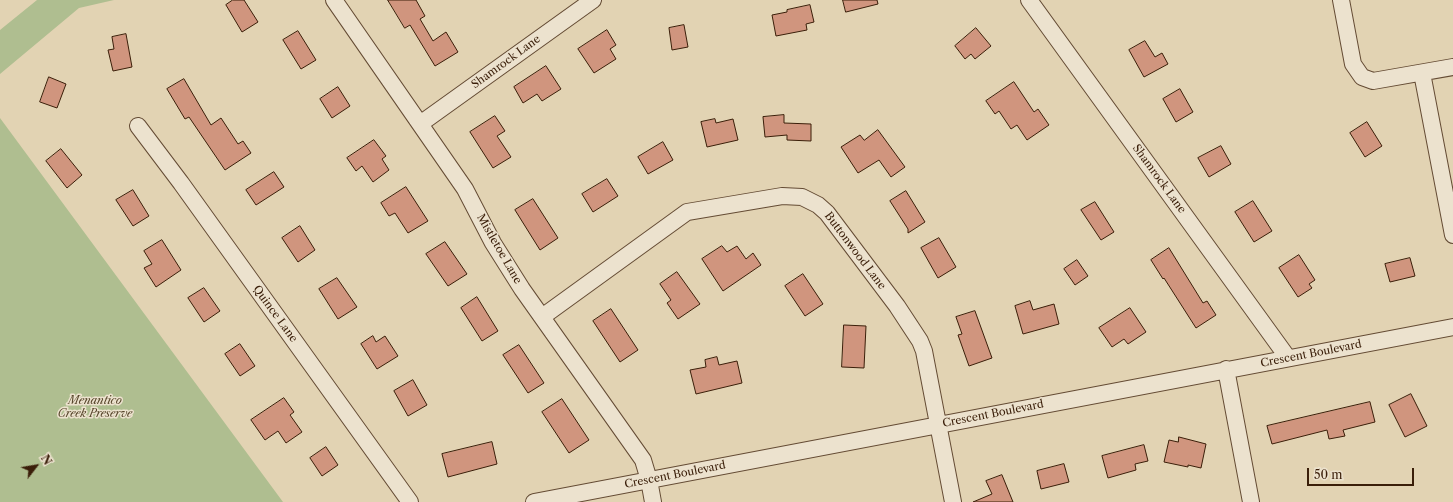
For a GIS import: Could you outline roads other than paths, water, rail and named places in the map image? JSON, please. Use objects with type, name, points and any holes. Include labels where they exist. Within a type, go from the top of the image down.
[{"type":"street","name":"Mistletoe Lane","points":[[334,0],[465,189],[493,243],[522,289],[643,460],[650,480],[653,502]]},
{"type":"street","name":"Shamrock Lane","points":[[420,124],[593,0]]},
{"type":"street","name":"Shamrock Lane","points":[[1029,0],[1288,358]]},
{"type":"street","points":[[1341,0],[1353,64],[1362,77],[1373,81],[1453,67]]},
{"type":"street","points":[[1422,73],[1453,235]]},
{"type":"street","name":"Quince Lane","points":[[138,126],[186,189],[410,502]]},
{"type":"street","name":"Buttonwood Lane","points":[[542,318],[687,212],[782,196],[802,197],[818,205],[827,212],[897,306],[920,341],[924,350],[953,502]]},
{"type":"street","name":"Crescent Boulevard","points":[[534,502],[1226,369],[1453,327]]},
{"type":"street","points":[[1226,369],[1251,502]]},
{"type":"park label","name":"Menantico Creek Preserve","points":[[95,407]]}]
